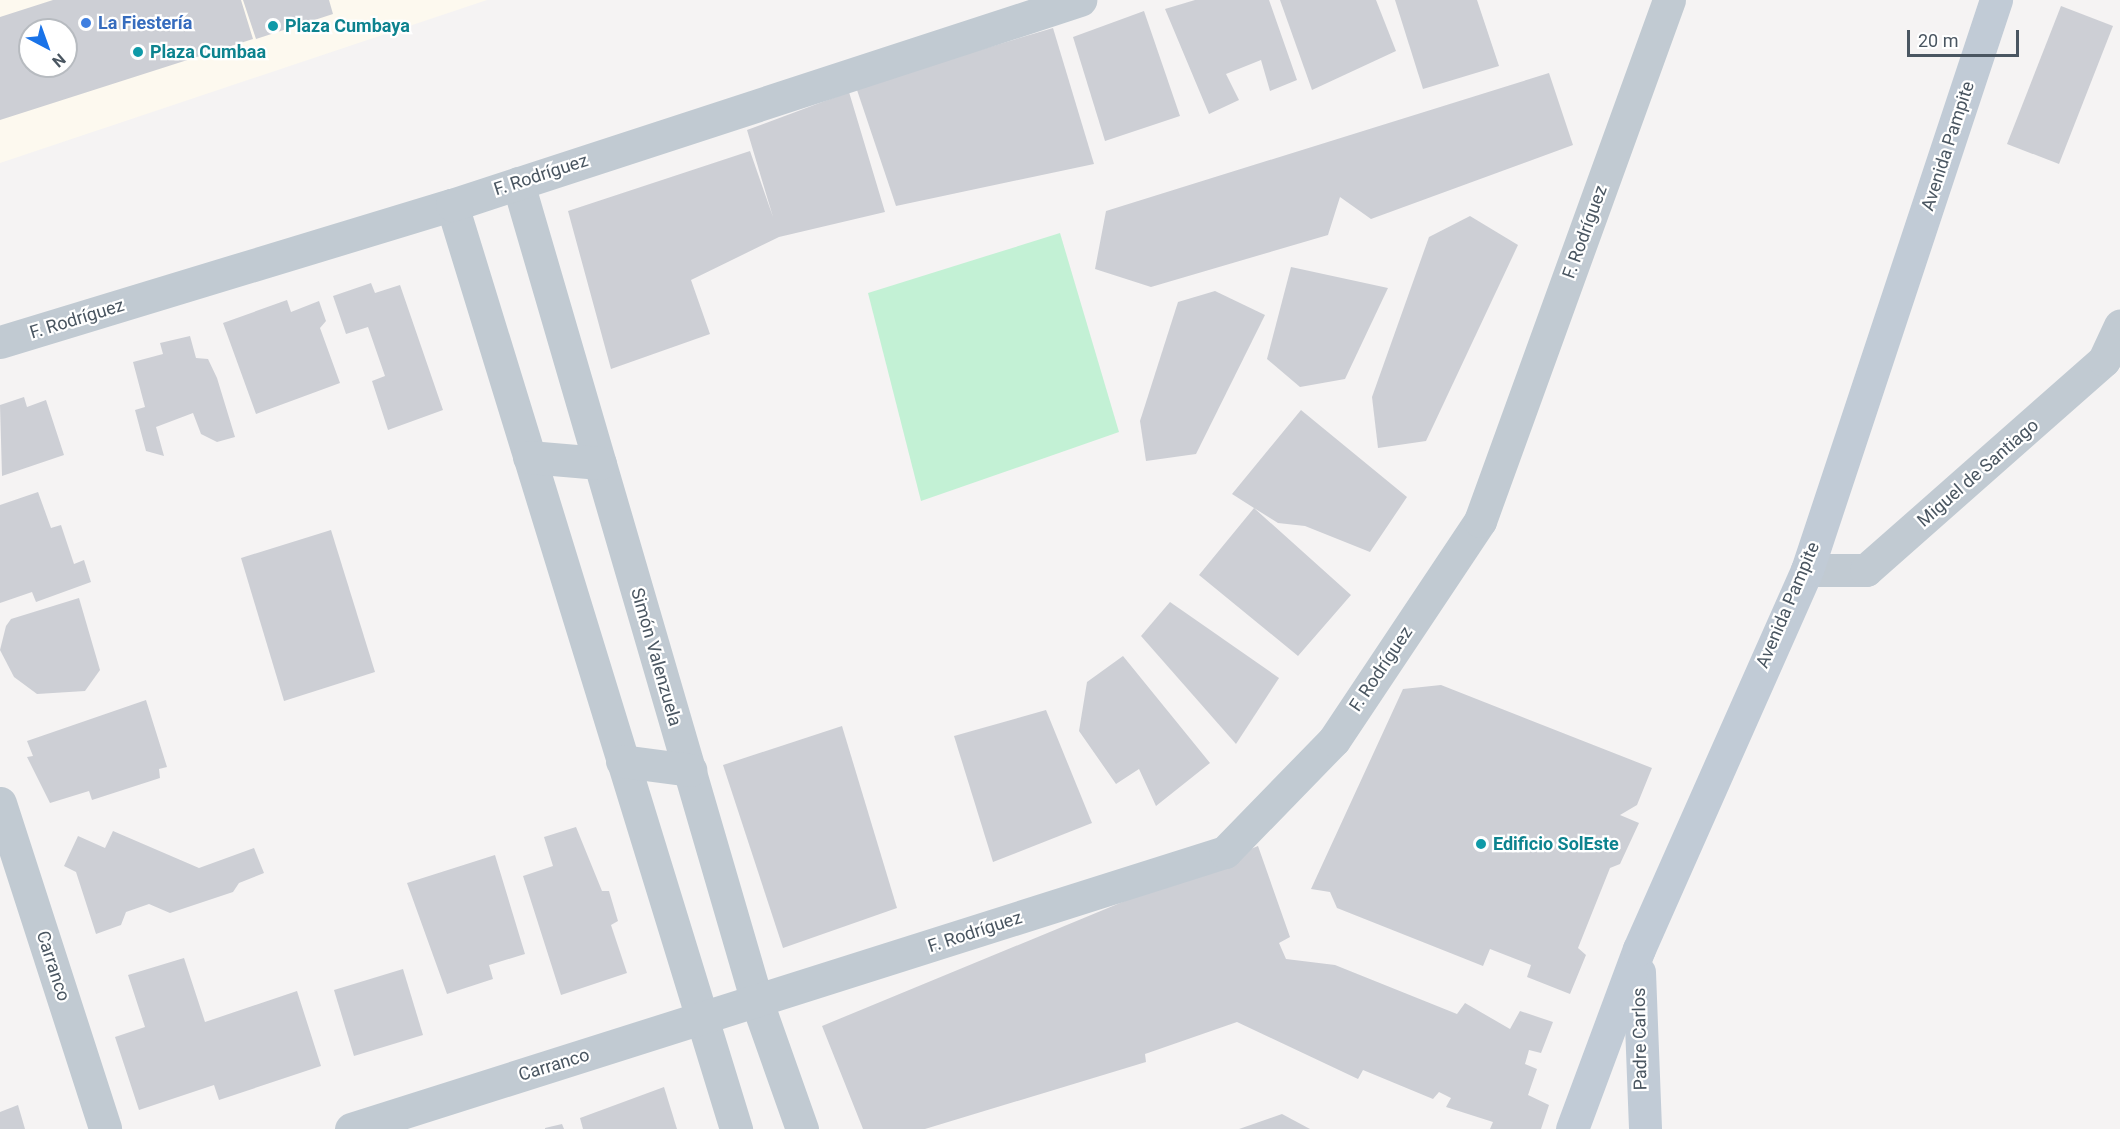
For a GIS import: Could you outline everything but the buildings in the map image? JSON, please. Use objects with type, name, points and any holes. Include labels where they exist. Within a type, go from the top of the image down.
[{"type":"street","name":"F. Rodríguez","points":[[0,342],[452,205],[1080,0]]},
{"type":"street","name":"F. Rodríguez","points":[[757,1002],[1225,852],[1334,740],[1480,520],[1670,0]]},
{"type":"street","name":"Avenida Pampite","points":[[1572,1129],[1639,949],[1807,570],[1996,0]]},
{"type":"street","name":"Simón Valenzuela","points":[[518,183],[757,1002],[802,1129]]},
{"type":"street","points":[[452,205],[700,1020],[736,1129]]},
{"type":"street","name":"Miguel de Santiago","points":[[1807,570],[1866,570],[2104,360],[2120,326]]},
{"type":"street","points":[[529,457],[600,463]]},
{"type":"street","points":[[622,761],[690,770]]},
{"type":"street","name":"Carranco","points":[[0,803],[105,1129]]},
{"type":"street","name":"Padre Carlos","points":[[1639,949],[1645,1129]]},
{"type":"street","name":"Carranco","points":[[351,1129],[757,1002]]},
{"type":"shaded area","points":[[0,0],[487,0],[0,163]]},
{"type":"green space","points":[[1060,233],[1119,432],[921,501],[868,293]]},
{"type":"place","name":"La Fiestería","points":[[86,23]]},
{"type":"place","name":"Plaza Cumbaya","points":[[273,26]]},
{"type":"place","name":"Plaza Cumbaa","points":[[138,52]]},
{"type":"place","name":"Edificio SolEste","points":[[1481,844]]}]
